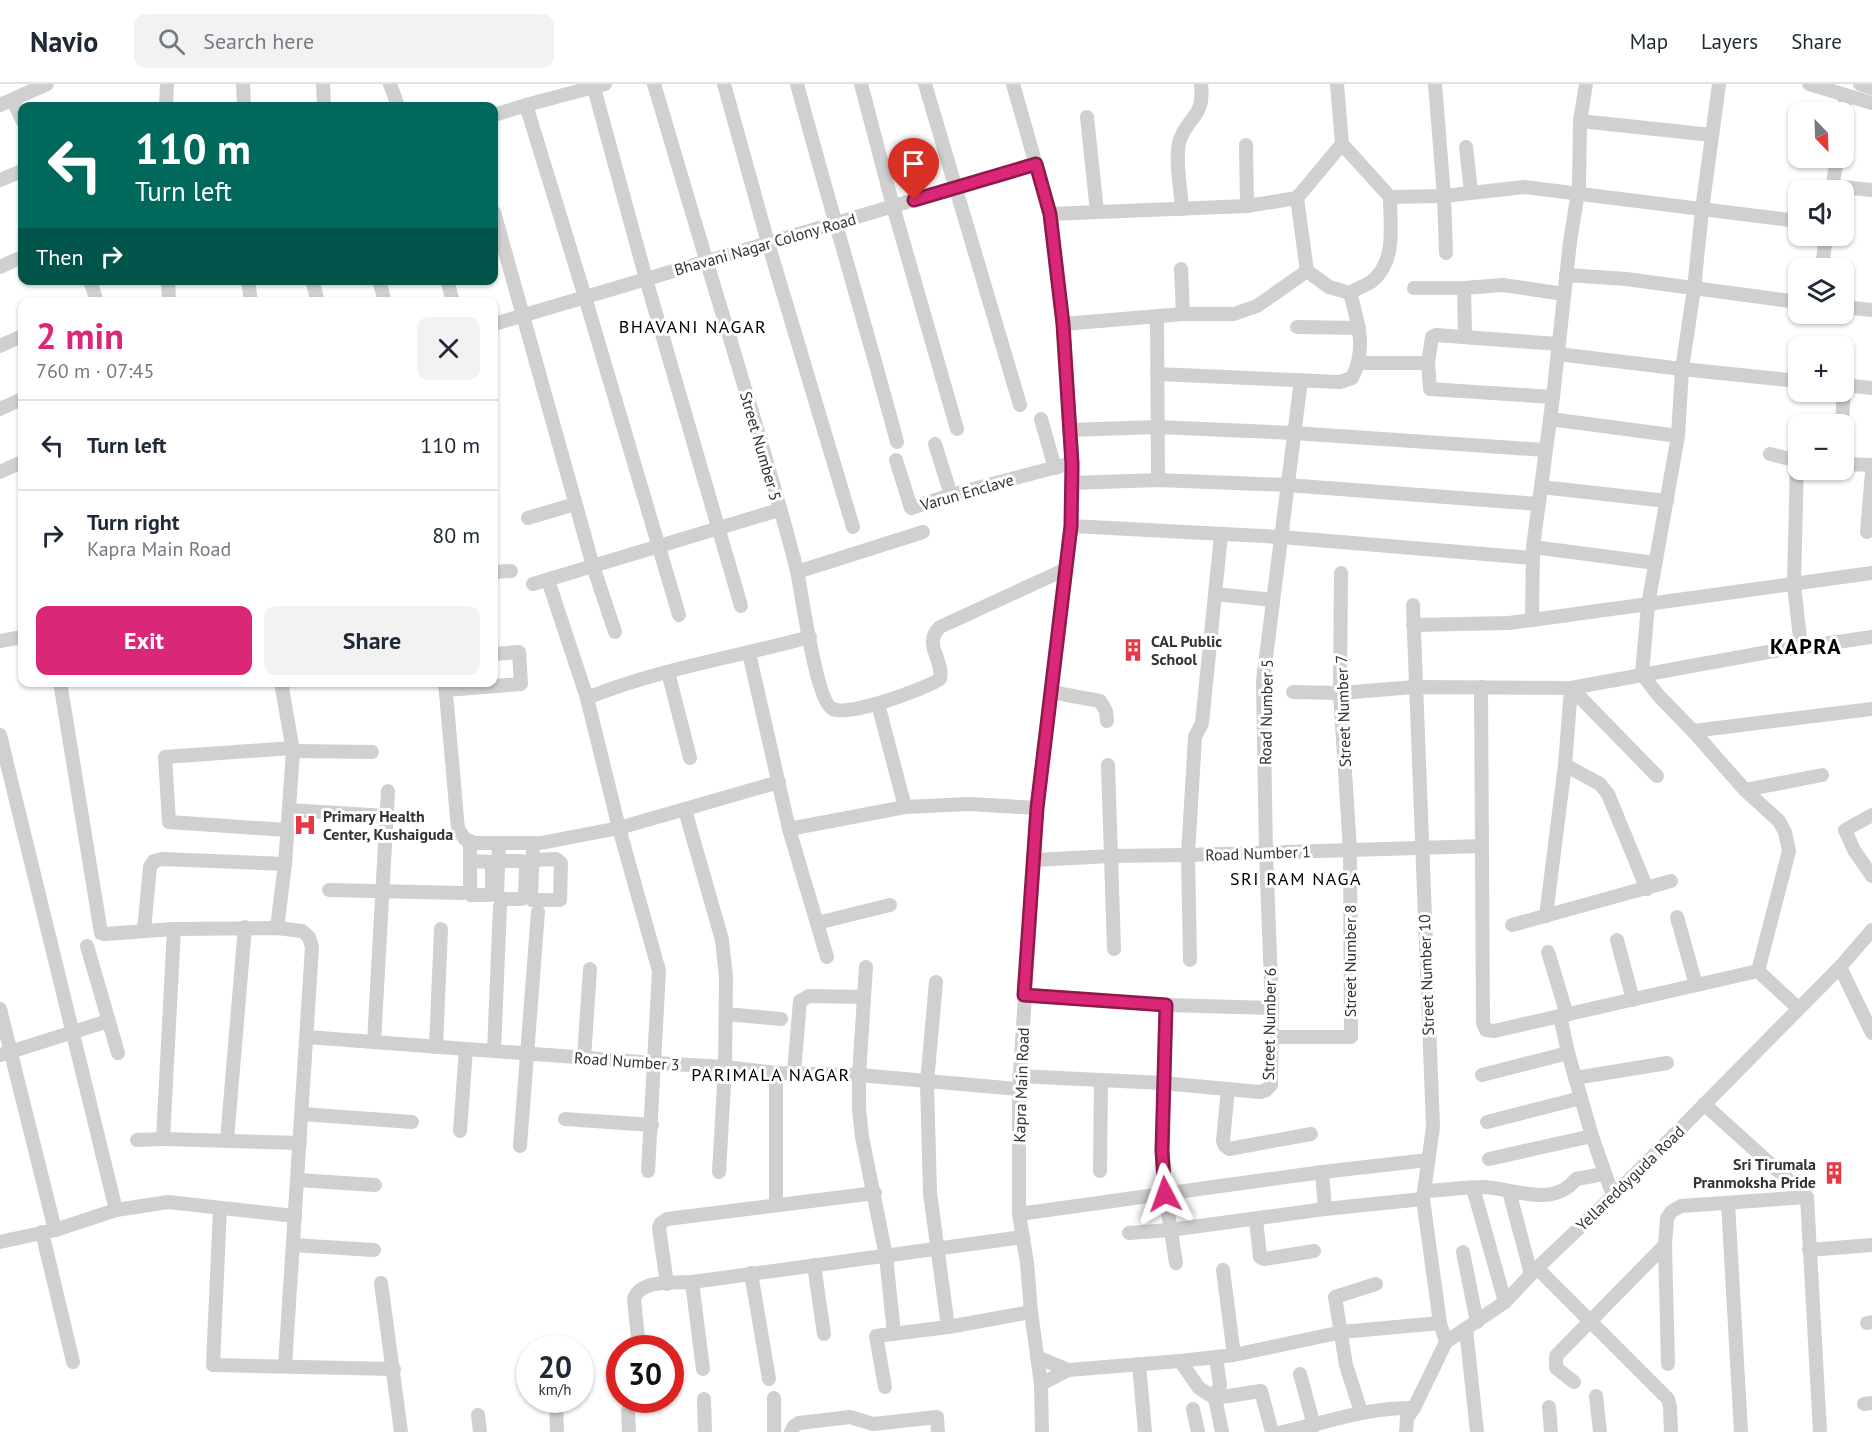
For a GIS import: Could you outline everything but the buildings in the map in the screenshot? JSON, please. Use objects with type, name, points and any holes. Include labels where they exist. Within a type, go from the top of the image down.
[{"type":"street","points":[[18,116],[6,102],[47,84]]},
{"type":"street","points":[[166,102],[167,84]]},
{"type":"street","points":[[243,84],[244,102]]},
{"type":"street","points":[[323,84],[324,102]]},
{"type":"street","points":[[390,84],[397,102]]},
{"type":"street","name":"Street Number 5","points":[[654,84],[771,477],[797,572],[817,679],[825,703],[839,711],[878,704],[932,685],[940,679],[942,671],[932,641],[934,633],[940,627],[1066,569]]},
{"type":"street","points":[[724,84],[768,243],[853,527]]},
{"type":"street","points":[[797,84],[834,224],[897,442]]},
{"type":"street","points":[[861,84],[893,206],[957,429]]},
{"type":"street","points":[[925,84],[1020,405]]},
{"type":"street","name":"Kapra Main Road","points":[[1013,84],[1050,214],[1063,324],[1073,483],[1071,526],[1037,808],[1019,1082],[1019,1214],[1040,1378],[1042,1432]]},
{"type":"street","points":[[1182,209],[1178,149],[1183,133],[1200,110],[1203,98],[1201,84]]},
{"type":"street","points":[[1297,198],[1307,272],[1329,287],[1350,293],[1372,281],[1383,268],[1391,247],[1390,197],[1342,144],[1337,84]]},
{"type":"street","points":[[1435,84],[1446,253]]},
{"type":"street","points":[[1532,620],[1533,553],[1576,194],[1579,186],[1580,121],[1586,84]]},
{"type":"street","points":[[1719,84],[1682,369],[1678,436],[1648,605],[1642,674],[1658,695],[1745,790],[1779,821],[1785,832],[1789,851],[1758,971]]},
{"type":"street","points":[[1809,84],[1872,104]]},
{"type":"street","points":[[498,115],[600,86],[646,279],[741,606]]},
{"type":"street","points":[[1845,102],[1846,96]]},
{"type":"street","points":[[526,105],[679,615]]},
{"type":"street","points":[[1087,117],[1097,212]]},
{"type":"street","points":[[1580,121],[1712,135]]},
{"type":"street","points":[[1050,214],[1247,206],[1297,198],[1342,144]]},
{"type":"street","points":[[1246,145],[1247,206]]},
{"type":"street","points":[[1466,147],[1471,192]]},
{"type":"street","name":"Bhavani Nagar Colony Road","points":[[498,323],[1036,164]]},
{"type":"street","points":[[0,180],[18,173]]},
{"type":"street","points":[[1390,197],[1444,196],[1524,187],[1788,220]]},
{"type":"street","points":[[1854,189],[1872,190]]},
{"type":"street","points":[[498,226],[575,504],[615,632]]},
{"type":"street","points":[[0,267],[18,259]]},
{"type":"street","points":[[1181,269],[1183,314]]},
{"type":"street","points":[[1063,324],[1183,314],[1234,314],[1257,306],[1307,272]]},
{"type":"street","points":[[1566,275],[1626,279],[1788,301]]},
{"type":"street","points":[[1414,288],[1503,285],[1564,294]]},
{"type":"street","points":[[1464,288],[1465,335]]},
{"type":"street","points":[[1157,374],[1340,382],[1352,378],[1360,363],[1359,328],[1350,293]]},
{"type":"street","points":[[1854,308],[1872,310]]},
{"type":"street","points":[[1157,316],[1158,480]]},
{"type":"street","points":[[1297,327],[1359,328]]},
{"type":"street","points":[[1553,398],[1430,389],[1428,363],[1432,337],[1465,335],[1682,369],[1788,380]]},
{"type":"street","points":[[0,346],[18,338]]},
{"type":"street","points":[[1360,363],[1428,363]]},
{"type":"street","name":"Road Number 5","points":[[1266,853],[1263,681],[1301,380]]},
{"type":"street","points":[[1854,386],[1872,388]]},
{"type":"street","points":[[0,409],[18,401]]},
{"type":"street","points":[[1041,419],[1054,468]]},
{"type":"street","points":[[1550,419],[1678,436]]},
{"type":"street","points":[[1069,430],[1157,427],[1294,433],[1545,450]]},
{"type":"street","points":[[936,444],[951,495]]},
{"type":"street","points":[[1770,454],[1788,458]]},
{"type":"street","name":"Varun Enclave","points":[[896,460],[910,508],[1072,464]]},
{"type":"street","points":[[0,472],[18,464]]},
{"type":"street","points":[[1854,464],[1872,465]]},
{"type":"street","points":[[1867,532],[1872,472]]},
{"type":"street","points":[[1073,483],[1158,480],[1287,485],[1538,504]]},
{"type":"street","points":[[1797,480],[1794,585],[1801,647]]},
{"type":"street","points":[[1541,487],[1667,501]]},
{"type":"street","points":[[528,518],[575,504]]},
{"type":"street","points":[[533,584],[779,510]]},
{"type":"street","points":[[1071,526],[1281,537],[1655,563]]},
{"type":"street","points":[[797,572],[923,532]]},
{"type":"street","points":[[1190,960],[1188,855],[1195,737],[1202,723],[1221,535]]},
{"type":"street","points":[[498,572],[511,571]]},
{"type":"street","name":"Street Number 7","points":[[1341,573],[1340,693],[1350,850]]},
{"type":"street","points":[[1413,625],[1532,620],[1872,573]]},
{"type":"street","points":[[548,580],[587,698],[619,828],[659,971],[648,1171]]},
{"type":"street","points":[[1215,594],[1273,600]]},
{"type":"street","name":"Street Number 10","points":[[1413,605],[1433,1127],[1424,1195],[1440,1323],[1446,1342]]},
{"type":"street","points":[[587,698],[613,687],[810,637]]},
{"type":"street","points":[[1293,692],[1340,693],[1415,687],[1570,688],[1801,647],[1872,637]]},
{"type":"street","points":[[0,641],[18,638]]},
{"type":"street","points":[[498,654],[519,652],[521,684],[498,685]]},
{"type":"street","points":[[750,654],[789,829],[827,957]]},
{"type":"street","points":[[668,672],[690,758]]},
{"type":"street","points":[[61,687],[102,933],[174,929],[277,928],[302,931],[309,937],[312,946],[285,1366]]},
{"type":"street","points":[[277,928],[285,864],[293,750],[282,687]]},
{"type":"street","points":[[446,687],[458,829],[465,839],[470,841],[541,843],[619,828],[779,782]]},
{"type":"street","points":[[1481,687],[1483,1023],[1486,1030],[1494,1031],[1758,971]]},
{"type":"street","points":[[1546,916],[1565,765],[1570,688]]},
{"type":"street","points":[[1570,688],[1657,776]]},
{"type":"street","points":[[1051,692],[1100,701],[1107,711],[1107,721]]},
{"type":"street","points":[[878,704],[905,807]]},
{"type":"street","points":[[1693,731],[1872,709]]},
{"type":"street","points":[[0,735],[116,1210]]},
{"type":"street","points":[[287,830],[169,822],[165,757],[293,750],[372,752]]},
{"type":"street","points":[[1108,765],[1114,949]]},
{"type":"street","points":[[1565,765],[1600,784],[1608,794],[1647,889]]},
{"type":"street","points":[[1745,790],[1821,775]]},
{"type":"street","points":[[374,1042],[388,791]]},
{"type":"street","points":[[789,829],[905,807],[969,804],[1037,808]]},
{"type":"street","points":[[289,810],[386,816]]},
{"type":"street","points":[[686,810],[722,940],[726,977],[725,1067],[719,1172]]},
{"type":"street","points":[[1872,815],[1845,830],[1854,850],[1872,876]]},
{"type":"street","points":[[470,841],[470,861]]},
{"type":"street","points":[[499,843],[499,861]]},
{"type":"street","points":[[532,860],[533,843]]},
{"type":"street","name":"Road Number 1","points":[[1035,861],[1112,856],[1482,846]]},
{"type":"street","name":"Street Number 8","points":[[1272,1037],[1351,1037],[1350,850]]},
{"type":"street","name":"Street Number 6","points":[[1101,1080],[1260,1092],[1271,1085],[1272,1008],[1266,853]]},
{"type":"street","points":[[144,930],[150,867],[154,861],[162,859],[285,864]]},
{"type":"street","points":[[1512,925],[1671,881]]},
{"type":"street","points":[[330,890],[462,893]]},
{"type":"street","points":[[817,923],[890,904]]},
{"type":"street","points":[[494,1051],[500,906]]},
{"type":"street","points":[[520,1146],[538,912]]},
{"type":"street","points":[[1677,916],[1696,985]]},
{"type":"street","points":[[227,1140],[245,927]]},
{"type":"street","points":[[163,1139],[174,929]]},
{"type":"street","points":[[435,1047],[441,929]]},
{"type":"street","name":"Yellareddyguda Road","points":[[1446,1342],[1505,1302],[1840,967],[1872,930]]},
{"type":"street","points":[[1617,940],[1633,1000]]},
{"type":"street","points":[[87,946],[118,1053]]},
{"type":"street","points":[[1548,952],[1563,1016],[1568,1053],[1592,1136],[1613,1196]]},
{"type":"street","points":[[866,967],[859,1076],[862,1137],[886,1256],[894,1334]]},
{"type":"street","points":[[1840,967],[1872,1033]]},
{"type":"street","points":[[584,1058],[590,969]]},
{"type":"street","points":[[1758,971],[1798,1008]]},
{"type":"street","points":[[936,981],[927,1082],[930,1193],[948,1327]]},
{"type":"street","points":[[1024,995],[1166,1005],[1272,1008]]},
{"type":"street","points":[[794,1073],[800,1001],[809,996],[864,997]]},
{"type":"street","points":[[1166,1005],[1162,1083],[1162,1151],[1165,1194],[1176,1263]]},
{"type":"street","points":[[0,1009],[5,1053],[48,1231],[74,1362]]},
{"type":"street","points":[[726,1014],[781,1019]]},
{"type":"street","points":[[5,1053],[108,1021]]},
{"type":"street","name":"Road Number 3","points":[[307,1037],[725,1067],[776,1073],[859,1076],[927,1082],[1101,1080]]},
{"type":"street","points":[[460,1131],[466,1049]]},
{"type":"street","points":[[1482,1075],[1568,1053]]},
{"type":"street","points":[[1575,1078],[1667,1064]]},
{"type":"street","points":[[776,1073],[776,1205]]},
{"type":"street","points":[[1100,1171],[1101,1080]]},
{"type":"street","points":[[1228,1089],[1223,1140],[1229,1149],[1311,1134]]},
{"type":"street","points":[[1487,1122],[1581,1098]]},
{"type":"street","points":[[1704,1104],[1807,1197],[1820,1432]]},
{"type":"street","points":[[302,1114],[412,1122]]},
{"type":"street","points":[[565,1119],[652,1125]]},
{"type":"street","points":[[1489,1159],[1592,1136]]},
{"type":"street","points":[[137,1140],[300,1143]]},
{"type":"street","points":[[1019,1214],[1322,1172],[1428,1160]]},
{"type":"street","points":[[1322,1172],[1325,1209]]},
{"type":"street","points":[[1129,1233],[1256,1219],[1473,1188],[1485,1187],[1537,1196],[1559,1192],[1576,1179],[1604,1174]]},
{"type":"street","points":[[298,1180],[375,1185]]},
{"type":"street","points":[[1473,1188],[1505,1302]]},
{"type":"street","points":[[1509,1191],[1534,1271],[1589,1321],[1668,1399],[1671,1432]]},
{"type":"street","points":[[667,1284],[659,1228],[660,1223],[667,1219],[875,1193]]},
{"type":"street","points":[[1668,1364],[1665,1245],[1667,1218],[1672,1211],[1681,1206],[1807,1197]]},
{"type":"street","points":[[0,1242],[48,1231],[116,1210],[168,1202],[295,1216]]},
{"type":"street","points":[[1728,1203],[1741,1432]]},
{"type":"street","points":[[220,1208],[213,1365],[394,1369]]},
{"type":"street","points":[[1256,1219],[1259,1253],[1264,1260],[1314,1251]]},
{"type":"street","points":[[638,1335],[634,1299],[636,1293],[643,1287],[1023,1237]]},
{"type":"street","points":[[293,1245],[374,1250]]},
{"type":"street","points":[[1574,1382],[1556,1368],[1556,1356],[1665,1245]]},
{"type":"street","points":[[1809,1250],[1872,1245]]},
{"type":"street","points":[[1463,1252],[1472,1326],[1477,1432]]},
{"type":"street","points":[[814,1265],[824,1334]]},
{"type":"street","points":[[1223,1270],[1234,1355]]},
{"type":"street","points":[[751,1274],[769,1379]]},
{"type":"street","points":[[692,1282],[703,1369]]},
{"type":"street","points":[[381,1283],[394,1369],[400,1432]]},
{"type":"street","points":[[1361,1412],[1347,1365],[1335,1297],[1376,1284]]},
{"type":"street","points":[[885,1387],[876,1336],[948,1327],[1031,1312]]},
{"type":"street","points":[[1040,1378],[1068,1370],[1234,1355],[1342,1332],[1440,1323]]},
{"type":"street","points":[[1406,1432],[1407,1418],[1446,1342]]},
{"type":"street","points":[[1037,1357],[1068,1370]]},
{"type":"street","points":[[1216,1357],[1220,1385],[1215,1398],[1222,1432]]},
{"type":"street","points":[[1180,1361],[1199,1388],[1215,1398],[1261,1391],[1272,1432]]},
{"type":"street","points":[[1139,1364],[1145,1432]]},
{"type":"street","points":[[1300,1374],[1314,1426]]},
{"type":"street","points":[[1596,1396],[1600,1432]]},
{"type":"street","points":[[774,1398],[774,1432]]},
{"type":"street","points":[[704,1399],[705,1432]]},
{"type":"street","points":[[1549,1407],[1551,1432]]},
{"type":"street","points":[[1282,1432],[1314,1426],[1361,1412],[1414,1408]]},
{"type":"street","points":[[1193,1409],[1198,1432]]},
{"type":"street","points":[[556,1413],[557,1432]]},
{"type":"street","points":[[628,1413],[629,1432]]},
{"type":"street","points":[[478,1415],[480,1432]]},
{"type":"street","points":[[791,1432],[799,1423],[850,1417],[873,1424],[937,1417],[938,1432]]},
{"type":"place","name":"CAL Public School","points":[[1133,650]]},
{"type":"place","name":"Primary Health Center, Kushaiguda","points":[[305,825]]},
{"type":"place","name":"Sri Tirumala Pranmoksha Pride","points":[[1834,1173]]},
{"type":"district","name":"BHAVANI NAGAR","points":[[693,327]]},
{"type":"district","name":"KAPRA","points":[[1806,646]]},
{"type":"district","name":"SRI RAM NAGA","points":[[1296,879]]},
{"type":"district","name":"PARIMALA NAGAR","points":[[771,1075]]},
{"type":"route","points":[[914,200],[1036,164],[1050,214],[1063,324],[1073,483],[1071,526],[1037,808],[1024,995],[1166,1005],[1162,1083],[1162,1151],[1165,1194]]}]
